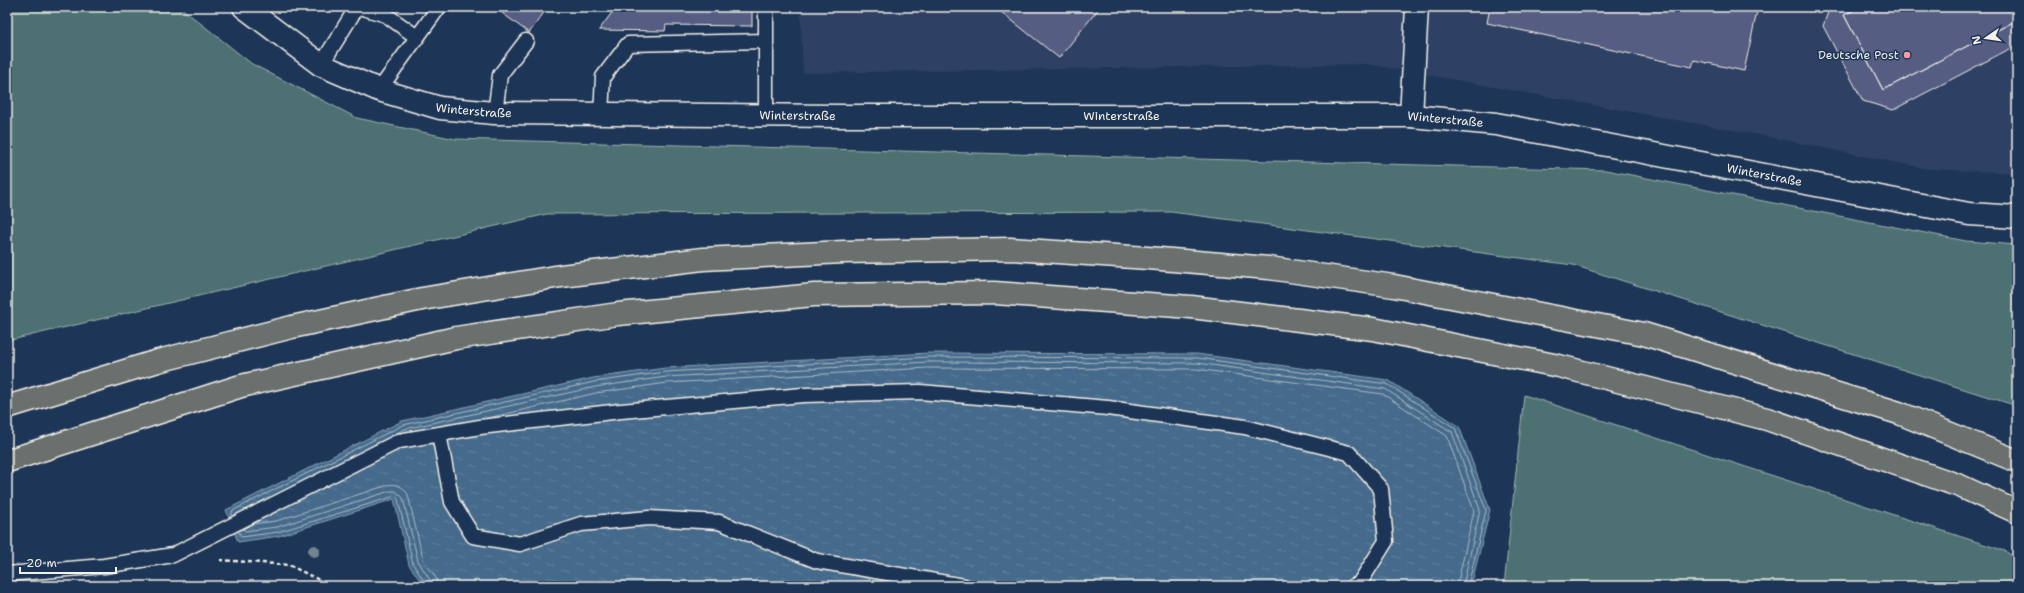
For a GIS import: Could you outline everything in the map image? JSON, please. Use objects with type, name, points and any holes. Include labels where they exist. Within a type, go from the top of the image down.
[{"type":"main road","points":[[7,407],[158,361],[292,327],[422,300],[561,276],[703,259],[844,252],[1010,249],[1268,268],[1394,286],[1644,334],[1899,413],[2017,461]]},
{"type":"main road","points":[[7,461],[241,386],[456,338],[618,314],[814,295],[994,294],[1191,307],[1373,329],[1559,366],[1767,420],[1960,486],[2017,512]]},
{"type":"street","name":"Winterstraße","points":[[244,7],[321,65],[379,90],[440,108],[495,114],[766,116],[1411,116],[1496,124],[1969,214],[2017,217]]},
{"type":"street","points":[[1411,116],[1417,7]]},
{"type":"lane","points":[[321,65],[359,7],[386,15],[417,38]]},
{"type":"lane","points":[[379,90],[440,7]]},
{"type":"lane","points":[[766,7],[766,116]]},
{"type":"lane","points":[[495,114],[500,75],[526,41]]},
{"type":"lane","points":[[601,114],[603,77],[628,44],[766,41]]},
{"type":"lane","points":[[7,574],[104,566],[173,555],[399,441],[480,427],[621,411],[803,395],[920,392],[1108,408],[1245,427],[1349,453],[1381,489],[1386,541],[1359,584],[1353,586]]},
{"type":"lane","points":[[439,434],[452,502],[474,536],[520,544],[581,524],[649,518],[719,522],[817,562],[964,586]]},
{"type":"path","points":[[173,555],[289,565],[326,586]]},
{"type":"shaded area","points":[[800,7],[2017,7],[2017,173],[1928,169],[1759,135],[1367,64],[803,73]]},
{"type":"green space","points":[[21,7],[180,7],[252,64],[357,118],[455,139],[1606,170],[1966,241],[2017,245],[2017,406],[1573,265],[1171,212],[547,214],[7,341],[7,16],[13,9]]},
{"type":"green space","points":[[1524,395],[2005,551],[2017,559],[2017,586],[1504,586]]},
{"type":"water","points":[[928,353],[1197,354],[1388,380],[1459,426],[1490,510],[1471,586],[424,586],[409,565],[394,499],[279,536],[238,542],[226,510],[402,421],[593,378],[665,368]]},
{"type":"building","points":[[494,7],[548,7],[529,33]]},
{"type":"building","points":[[616,7],[752,7],[752,26],[666,25],[665,31],[599,30]]},
{"type":"building","points":[[995,7],[1100,7],[1059,58]]},
{"type":"building","points":[[1490,7],[1758,7],[1744,71],[1694,60],[1692,67],[1487,23]]},
{"type":"building","points":[[1830,7],[1860,7],[1844,15],[1883,90],[2017,20],[2017,45],[1893,110],[1863,101],[1823,26]]},
{"type":"building","name":"Deutsche Post","points":[[1860,7],[2017,7],[2017,20],[1883,90],[1844,15]]},
{"type":"place","name":"Deutsche Post","points":[[1907,55]]}]
